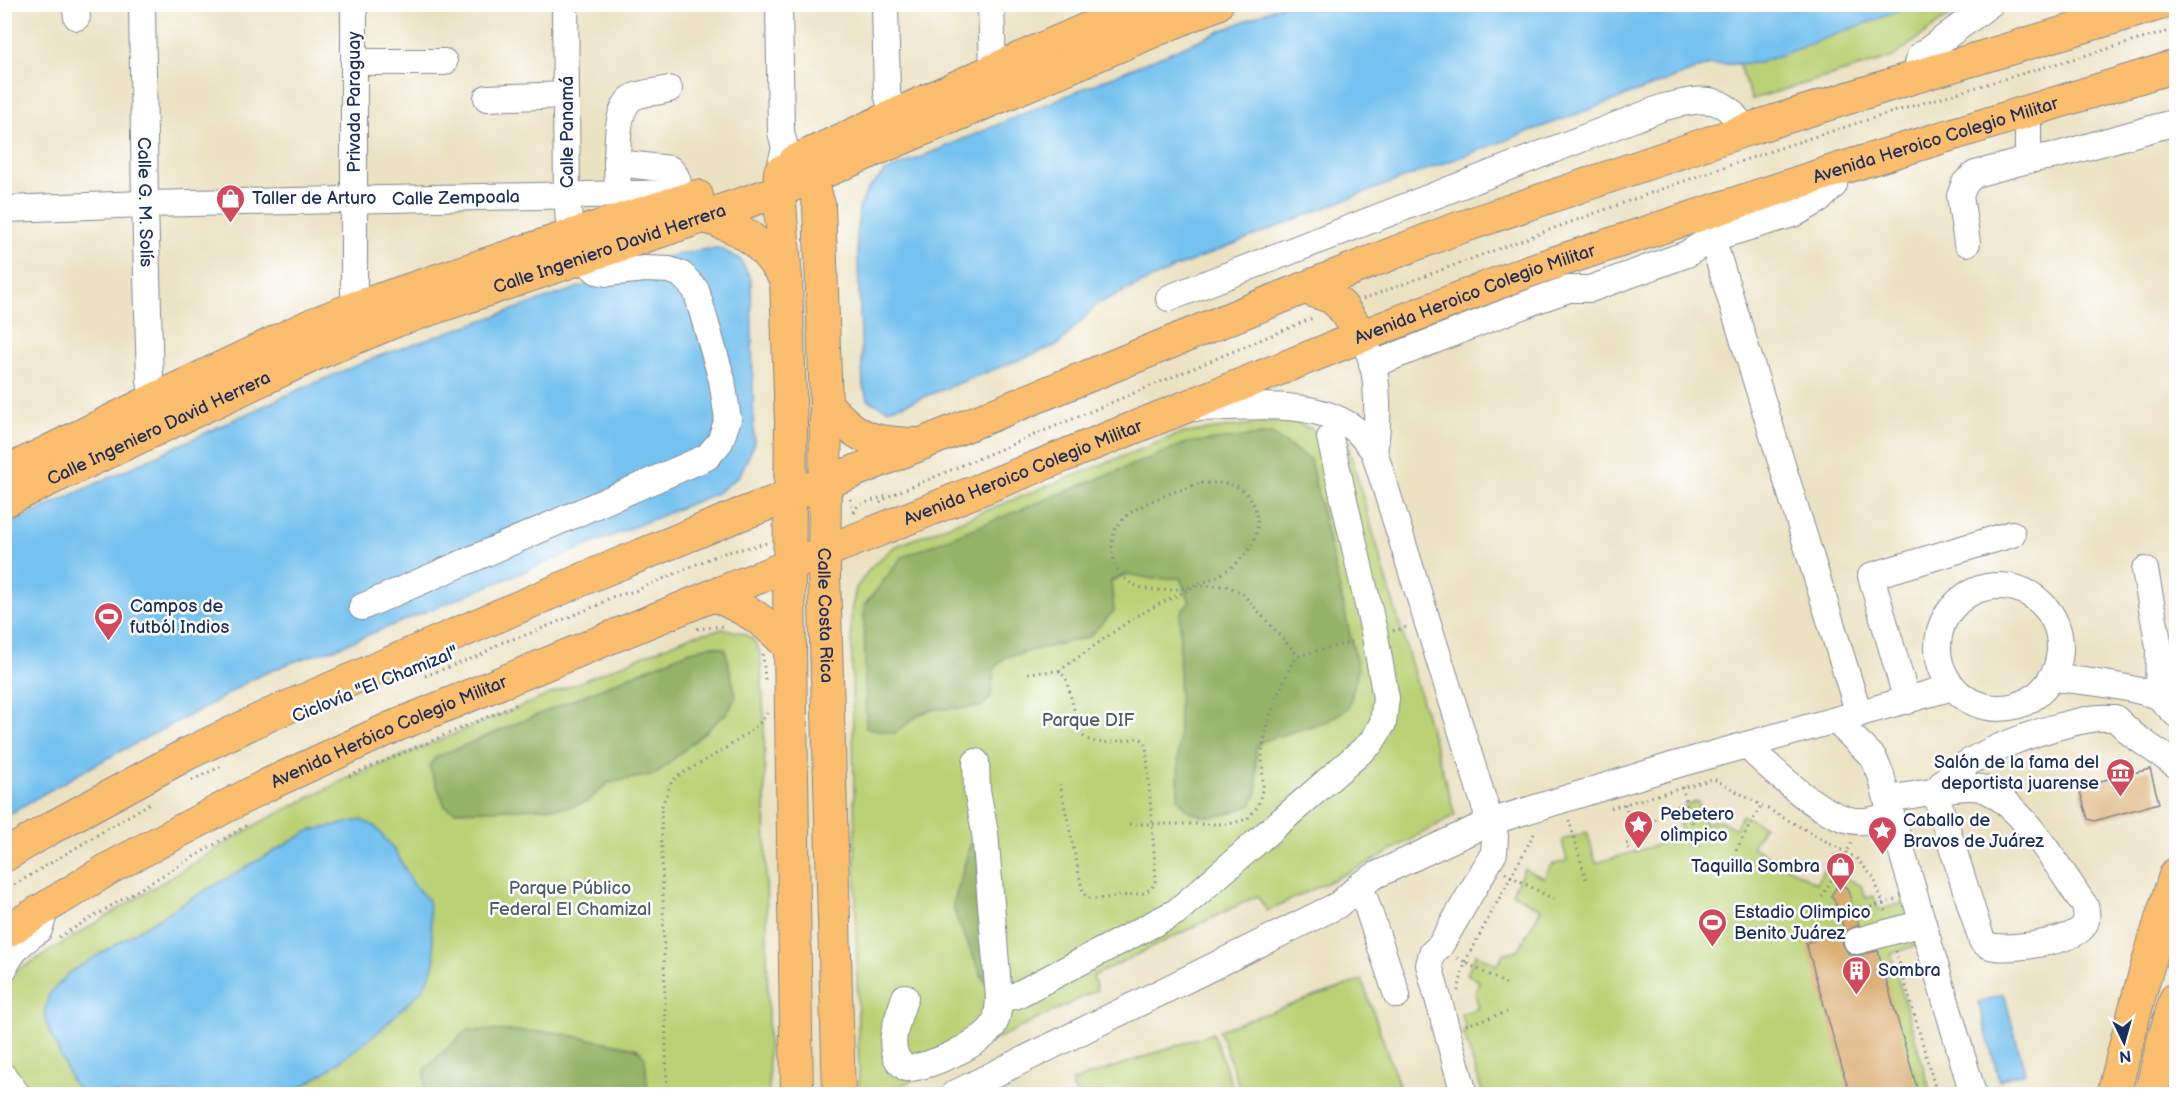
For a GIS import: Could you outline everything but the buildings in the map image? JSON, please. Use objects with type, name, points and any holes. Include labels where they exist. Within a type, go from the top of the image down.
[{"type":"highway","points":[[2114,1095],[2127,1035],[2176,874]]},
{"type":"highway","points":[[2151,1095],[2176,999]]},
{"type":"main road","name":"Calle Ingeniero David Herrera","points":[[4,501],[326,350],[575,246],[790,169],[1217,4]]},
{"type":"main road","points":[[4,856],[188,754],[267,716],[595,574],[734,517],[789,496],[838,490],[921,444],[1304,288],[1450,231],[1746,130],[2148,6]]},
{"type":"main road","name":"Calle Ingeniero David Herrera","points":[[790,169],[893,117],[1132,7]]},
{"type":"main road","name":"Avenida Heroico Colegio Militar","points":[[781,553],[824,551],[1526,272],[1836,170],[2176,66]]},
{"type":"main road","name":"Calle Costa Rica","points":[[790,169],[786,279],[791,424],[789,496],[781,553],[776,646],[797,1040],[797,1095]]},
{"type":"main road","name":"Calle Costa Rica","points":[[790,169],[815,190],[819,205],[826,404],[838,490],[824,551],[838,1095]]},
{"type":"main road","points":[[690,203],[734,226],[756,241],[786,279]]},
{"type":"main road","name":"Calle Ingeniero David Herrera","points":[[4,473],[313,324],[357,307],[575,246]]},
{"type":"main road","points":[[1304,288],[1331,297],[1342,307],[1362,336]]},
{"type":"main road","points":[[826,404],[846,426],[865,437],[892,443],[921,444]]},
{"type":"main road","points":[[734,517],[754,498],[770,476],[791,424]]},
{"type":"main road","name":"Avenida Heróico Colegio Militar","points":[[4,933],[110,868],[267,785],[393,728],[714,595],[781,553]]},
{"type":"main road","points":[[714,595],[748,611],[772,627],[776,646]]},
{"type":"main road","points":[[797,1040],[837,1038]]},
{"type":"street","name":"Calle G. M. Solís","points":[[142,4],[145,204],[150,381],[153,400]]},
{"type":"street","name":"Privada Paraguay","points":[[354,4],[354,292],[357,307]]},
{"type":"street","name":"Calle Panamá","points":[[565,4],[567,195],[575,246]]},
{"type":"street","name":"Calle Costa Rica","points":[[779,4],[782,132],[790,169]]},
{"type":"street","points":[[885,4],[887,93],[893,117]]},
{"type":"street","points":[[991,4],[993,70]]},
{"type":"street","points":[[1915,77],[1920,56],[1987,5]]},
{"type":"street","points":[[354,62],[444,62]]},
{"type":"street","points":[[618,194],[617,163],[622,109],[628,100],[635,96],[669,89]]},
{"type":"street","points":[[487,98],[566,95]]},
{"type":"street","points":[[1169,298],[1664,107],[1692,101],[1714,101],[1726,106],[1746,130]]},
{"type":"street","points":[[2026,112],[2028,160]]},
{"type":"street","points":[[1966,243],[1960,196],[1965,183],[1976,174],[2028,160],[2058,155],[2176,122]]},
{"type":"street","points":[[617,163],[670,170],[675,174],[690,203]]},
{"type":"street","points":[[1372,366],[1537,300],[1569,289],[1590,289],[1687,254],[1712,238],[1796,213],[1819,200],[1834,185],[1836,170]]},
{"type":"street","name":"Calle Zempoala","points":[[4,209],[618,194],[690,203]]},
{"type":"street","points":[[1712,238],[1848,717],[1873,757],[1881,775],[1973,1095]]},
{"type":"street","points":[[362,607],[707,457],[720,442],[728,419],[722,380],[696,290],[681,274],[669,270],[645,269],[607,273],[597,271],[575,246]]},
{"type":"street","points":[[1362,336],[1371,356],[1376,393],[1377,437],[1374,451]]},
{"type":"street","points":[[1186,408],[1282,407],[1328,415],[1354,429],[1374,451],[1428,619],[1495,845],[1488,866],[1440,946],[1432,953],[1429,965],[1464,1095]]},
{"type":"street","points":[[999,999],[1015,996],[1176,912],[1371,743],[1383,723],[1386,698],[1375,636],[1330,438]]},
{"type":"street","points":[[1907,701],[1871,576],[2012,534]]},
{"type":"street","points":[[2145,570],[2159,647],[2158,696]]},
{"type":"street","points":[[1986,588],[2012,588],[2024,592],[2044,607],[2052,617],[2058,635],[2059,654],[2051,678],[2034,697],[2011,707],[1998,708],[1973,702],[1953,687],[1939,659],[1938,640],[1946,616],[1958,602],[1974,591],[1986,588]]},
{"type":"street","points":[[2051,678],[2100,681],[2158,696],[2176,714]]},
{"type":"street","points":[[954,1095],[1338,905],[1360,885],[1376,875],[1490,822],[1562,799],[1623,793],[1678,777],[1746,745],[1953,687]]},
{"type":"street","points":[[1746,745],[1809,800],[1843,817],[1863,822],[1890,807],[1937,790],[1981,788],[1996,795],[2026,823],[2085,906],[2087,919],[2083,928],[2073,936],[2024,946],[1994,947],[1982,941],[1937,798],[1937,790],[1942,781],[1952,772],[1987,753],[2037,732],[2093,718],[2115,718],[2133,735],[2176,765]]},
{"type":"street","points":[[905,997],[894,1032],[894,1056],[906,1068],[926,1065],[983,1036],[993,1027],[998,1015],[999,999],[985,833],[977,790],[976,762]]},
{"type":"street","points":[[1360,885],[1397,995]]},
{"type":"street","points":[[6,980],[9,957],[23,940],[39,930],[46,908]]},
{"type":"street","points":[[1857,940],[1923,923]]},
{"type":"street","points":[[4,1077],[17,1095]]},
{"type":"path","points":[[1028,673],[1059,671],[1136,616],[1195,585],[1236,564],[1252,545],[1258,527],[1257,510],[1247,494],[1235,486],[1201,483],[1142,506],[1116,527],[1112,542],[1113,557],[1119,573],[1133,585],[1148,590],[1171,590],[1195,585],[1226,586],[1242,593],[1298,656]]},
{"type":"path","points":[[838,490],[854,513],[857,523]]},
{"type":"path","points":[[854,513],[858,505],[879,497],[889,496]]},
{"type":"path","name":"Ciclovía \"El Chamizal\"","points":[[425,676],[481,655],[500,643],[526,635],[598,605],[610,597],[635,591],[720,554],[781,553]]},
{"type":"path","points":[[1129,824],[1229,824],[1247,819],[1258,806],[1263,786],[1262,752],[1267,723],[1293,661],[1298,656],[1375,636],[1428,619]]},
{"type":"path","points":[[691,631],[726,626]]},
{"type":"path","points":[[765,680],[776,646]]},
{"type":"path","points":[[1059,671],[1066,678],[1080,733],[1085,740],[1093,743],[1138,738],[1146,744],[1156,879],[1152,888],[1144,893],[1098,899],[1088,898],[1083,893],[1060,784]]},
{"type":"path","points":[[340,779],[522,702]]},
{"type":"path","points":[[667,1095],[661,808],[672,782],[759,725],[767,715],[766,703]]},
{"type":"path","points":[[188,783],[230,762]]},
{"type":"path","points":[[1678,777],[1700,846]]},
{"type":"path","points":[[1603,811],[1623,793],[1678,777],[1714,779],[1856,858],[1874,878],[1884,904]]},
{"type":"path","points":[[1623,793],[1637,846]]},
{"type":"path","points":[[4,891],[158,799]]},
{"type":"path","points":[[1562,799],[1586,879]]},
{"type":"path","points":[[1736,850],[1761,806]]},
{"type":"path","points":[[1632,827],[1657,819]]},
{"type":"path","points":[[59,937],[252,822]]},
{"type":"path","points":[[1822,897],[1863,822]]},
{"type":"path","points":[[1457,993],[1465,962],[1536,830]]},
{"type":"path","points":[[1629,849],[1626,844],[1645,838],[1647,844]]},
{"type":"path","points":[[1488,866],[1557,901]]},
{"type":"path","points":[[1836,917],[1914,894]]},
{"type":"path","points":[[1440,946],[1450,955],[1508,985]]},
{"type":"path","points":[[1897,953],[1937,1095]]},
{"type":"path","points":[[4,1001],[6,980]]},
{"type":"path","points":[[1447,1032],[1507,1012]]},
{"type":"green space","points":[[1953,4],[1956,11],[1891,58],[1752,99],[1715,5]]},
{"type":"green space","name":"Parque DIF","points":[[1282,420],[1298,423],[1348,446],[1455,815],[1372,861],[1267,911],[1257,896],[1093,976],[1097,990],[884,1094],[871,1094],[859,1087],[851,612],[856,588],[871,567],[894,547],[1179,434]]},
{"type":"green space","points":[[1272,434],[1310,460],[1358,669],[1349,707],[1328,721],[1263,741],[1256,747],[1257,792],[1251,805],[1229,813],[1206,816],[1189,811],[1178,798],[1180,613],[1190,602],[1180,578],[1153,579],[1128,574],[1111,581],[1114,611],[1089,637],[1005,657],[994,669],[991,697],[981,707],[935,709],[920,714],[895,733],[866,728],[864,606],[902,557],[1187,443]]},
{"type":"green space","name":"Parque Público Federal El Chamizal","points":[[722,629],[735,631],[751,638],[760,653],[764,715],[769,1094],[5,1094],[4,976],[29,964],[259,823],[348,778],[691,636]]},
{"type":"green space","points":[[712,645],[725,649],[736,696],[728,712],[656,774],[608,783],[588,801],[571,807],[454,811],[445,806],[429,766],[436,757],[688,652]]},
{"type":"green space","name":"Estadio Olimpico Benito Juárez","points":[[1698,801],[1705,823],[1720,820],[1735,829],[1742,815],[1764,826],[1752,847],[1816,883],[1833,854],[1851,863],[1844,877],[1862,886],[1866,898],[1874,896],[1879,910],[1905,902],[1917,945],[1891,954],[1931,1094],[1483,1094],[1463,1032],[1466,1028],[1461,1014],[1479,1008],[1475,994],[1479,981],[1467,974],[1476,954],[1497,965],[1504,953],[1517,951],[1541,909],[1512,893],[1524,869],[1544,878],[1551,865],[1567,861],[1562,840],[1587,832],[1596,863],[1681,838],[1677,809]]},
{"type":"green space","points":[[971,842],[976,842],[989,979],[984,981],[953,905]]},
{"type":"green space","points":[[1362,980],[1402,1094],[1242,1094],[1219,1030]]},
{"type":"green space","points":[[467,1030],[553,1032],[636,1048],[645,1057],[648,1094],[424,1094],[425,1069]]},
{"type":"green space","points":[[1213,1033],[1235,1094],[1076,1094],[1071,1082]]},
{"type":"water","points":[[1285,4],[1915,5],[1759,63],[1709,65],[1334,204],[1179,266],[1097,304],[1059,344],[906,404],[887,409],[869,401],[863,387],[857,236],[859,209],[868,189],[885,172]]},
{"type":"water","points":[[718,248],[740,259],[751,279],[754,445],[739,476],[717,493],[334,649],[262,674],[213,703],[80,773],[5,817],[5,526],[298,390],[379,356],[667,257]]},
{"type":"water","points":[[361,820],[375,826],[397,854],[413,884],[428,900],[435,959],[429,978],[419,993],[379,1031],[330,1069],[291,1094],[83,1094],[72,1082],[46,1023],[45,1010],[49,994],[70,972],[309,831]]},
{"type":"water","points":[[2004,994],[2025,1072],[1999,1080],[1978,1002]]},
{"type":"place","name":"Taller de Arturo","points":[[231,224]]},
{"type":"place","name":"Campos de futból Indios","points":[[109,642]]},
{"type":"place","name":"Salón de la fama del deportista juarense","points":[[2120,798]]},
{"type":"place","name":"Pebetero olìmpico","points":[[1639,850]]},
{"type":"place","name":"Caballo de Bravos de Juárez","points":[[1882,856]]},
{"type":"place","name":"Taquilla Sombra","points":[[1841,892]]},
{"type":"place","name":"Estadio Olimpico Benito Juárez","points":[[1713,948]]},
{"type":"place","name":"Sombra","points":[[1857,996]]}]
